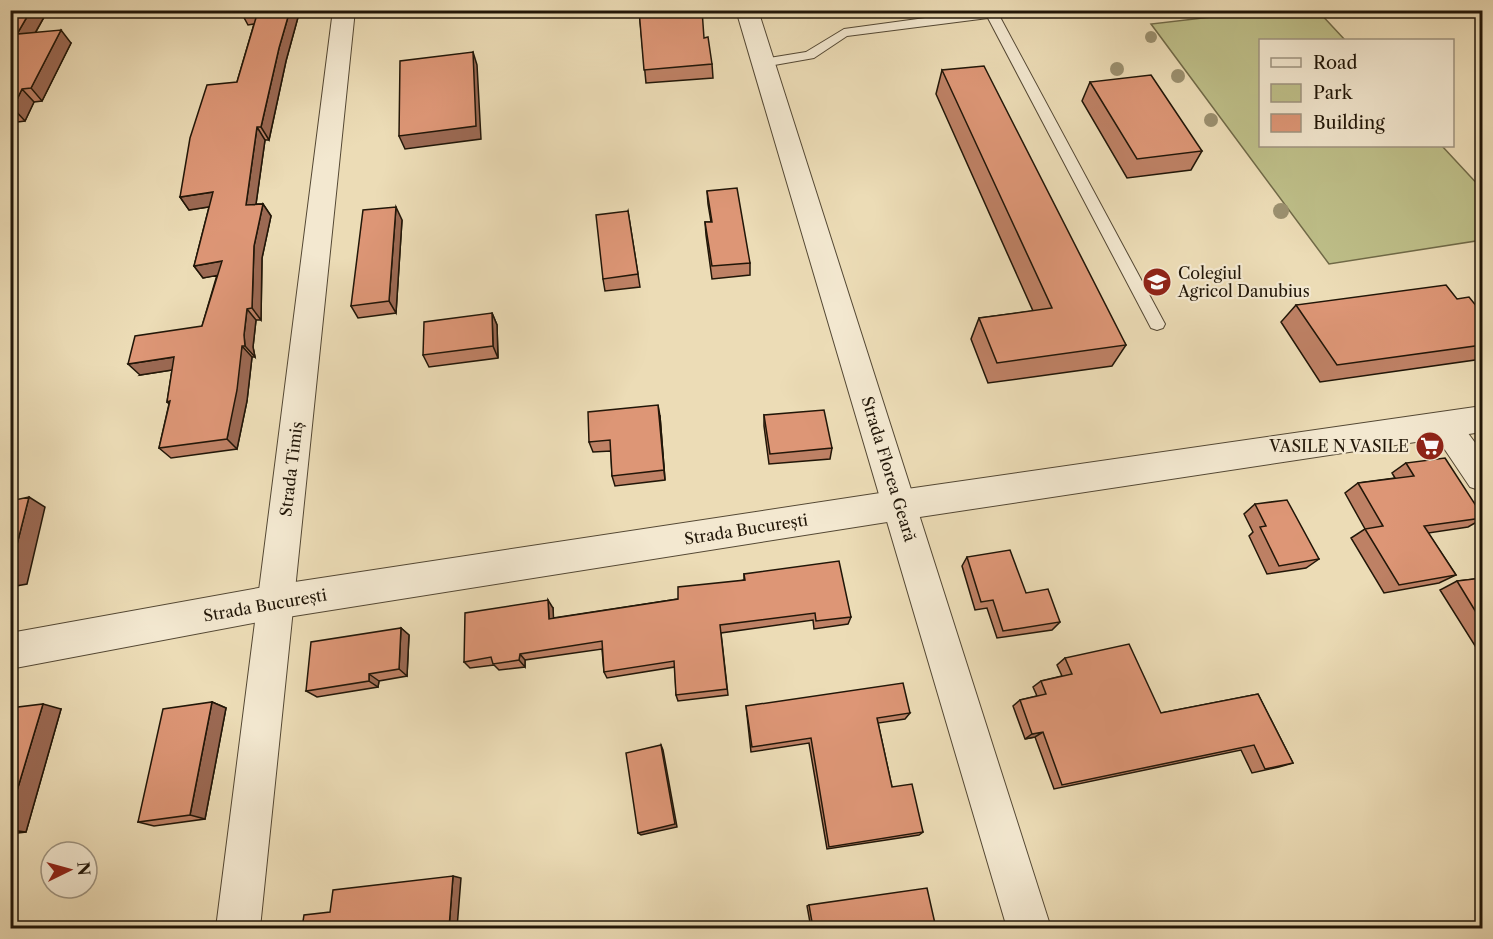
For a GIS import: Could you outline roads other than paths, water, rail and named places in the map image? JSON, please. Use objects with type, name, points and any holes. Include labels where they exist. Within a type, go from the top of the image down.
[{"type":"street","name":"Strada Timiș","points":[[238,928],[344,10]]},
{"type":"street","name":"Strada Florea Geară","points":[[747,10],[1029,928]]},
{"type":"street","name":"Strada București","points":[[10,651],[275,602],[900,505],[1482,419]]},
{"type":"street","points":[[1445,426],[1482,477]]},
{"type":"lane","points":[[763,63],[810,55],[844,33],[1025,10]]},
{"type":"lane","points":[[991,13],[1157,324]]},
{"type":"place","name":"Colegiul Agricol Danubius","points":[[1157,282]]},
{"type":"place","name":"VASILE N VASILE","points":[[1430,446]]}]
